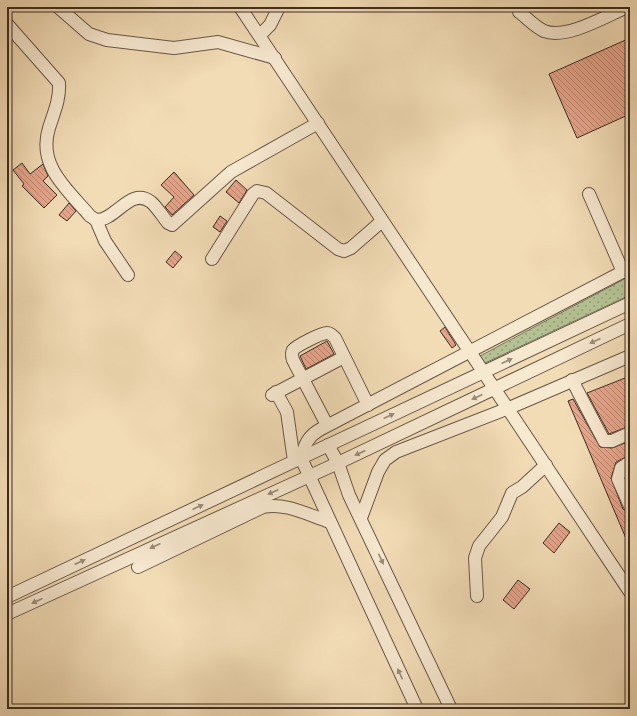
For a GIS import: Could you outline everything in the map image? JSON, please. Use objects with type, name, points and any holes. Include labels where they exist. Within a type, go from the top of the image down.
[{"type":"street","points":[[58,7],[89,34],[107,40],[174,48],[218,42],[275,58]]},
{"type":"street","points":[[240,7],[470,353],[509,408],[630,592]]},
{"type":"street","points":[[260,35],[270,25],[279,7]]},
{"type":"street","points":[[519,12],[543,31],[552,33],[578,28],[627,7]]},
{"type":"street","points":[[7,24],[59,83],[60,93],[58,104],[46,140],[45,151],[48,162],[54,174],[90,216],[96,220],[105,241],[128,275]]},
{"type":"street","points":[[96,220],[107,219],[131,200],[138,198],[151,202],[168,223],[172,225],[230,172],[318,123]]},
{"type":"street","points":[[212,259],[253,194],[257,191],[266,193],[338,249],[344,251],[351,248],[382,221]]},
{"type":"street","points":[[298,460],[311,435],[327,425],[470,353],[627,270],[589,194]]},
{"type":"street","points":[[7,597],[630,303]]},
{"type":"street","points":[[7,614],[338,463],[630,324]]},
{"type":"street","points":[[327,425],[302,378],[292,354],[293,349],[298,346],[328,333],[335,338],[368,405]]},
{"type":"street","points":[[361,518],[378,472],[385,460],[396,452],[509,408],[630,356]]},
{"type":"street","points":[[344,357],[274,394],[287,412],[298,460],[309,476],[417,709]]},
{"type":"street","points":[[572,380],[604,441],[612,441],[630,433]]},
{"type":"street","points":[[328,445],[338,463],[349,495],[451,709]]},
{"type":"street","points":[[630,462],[620,468],[618,479],[630,506]]},
{"type":"street","points":[[477,596],[475,558],[479,546],[502,517],[512,493],[522,487],[546,465]]},
{"type":"street","points":[[138,567],[263,507],[274,504],[330,522]]},
{"type":"green space","points":[[630,276],[630,295],[483,364],[480,356]]},
{"type":"building","points":[[630,38],[630,114],[577,138],[549,74]]},
{"type":"building","points":[[22,163],[30,174],[43,164],[48,176],[43,181],[57,195],[44,208],[22,186],[24,184],[13,170]]},
{"type":"building","points":[[174,172],[194,195],[172,215],[165,207],[174,197],[161,185]]},
{"type":"building","points":[[236,180],[247,190],[239,203],[226,192]]},
{"type":"building","points":[[69,203],[76,211],[67,221],[59,215]]},
{"type":"building","points":[[220,216],[227,221],[220,232],[213,227]]},
{"type":"building","points":[[175,251],[182,257],[173,268],[166,262]]},
{"type":"building","points":[[445,327],[456,345],[452,348],[440,331]]},
{"type":"building","points":[[327,341],[334,354],[306,369],[300,356]]},
{"type":"building","points":[[630,376],[630,426],[609,434],[587,393]]},
{"type":"building","points":[[573,399],[600,447],[612,448],[630,441],[630,455],[616,462],[611,478],[623,509],[630,513],[630,548],[568,401]]},
{"type":"building","points":[[559,523],[570,532],[554,553],[543,543]]},
{"type":"building","points":[[518,580],[530,589],[514,609],[503,600]]}]
